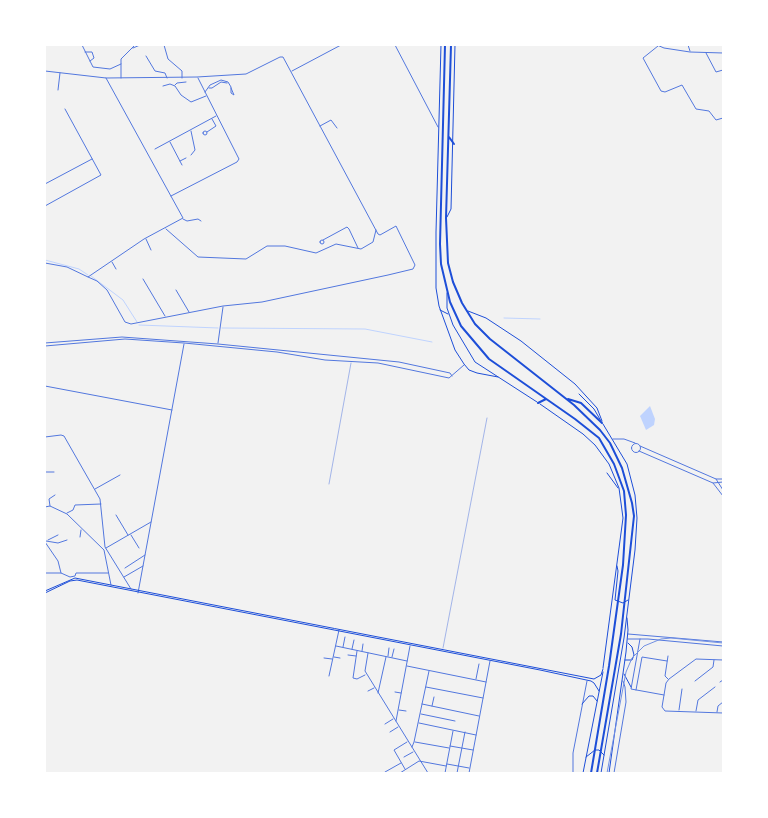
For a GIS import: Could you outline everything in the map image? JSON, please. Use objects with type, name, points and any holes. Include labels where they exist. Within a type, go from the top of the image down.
[{"type":"highway","points":[[445,45],[440,244],[441,264],[447,293],[461,326],[489,359],[575,419],[599,438],[614,464],[626,504],[623,565],[609,666],[591,773]]},
{"type":"highway","points":[[451,45],[446,218],[448,263],[453,282],[475,324],[490,339],[567,399],[600,430],[610,443],[622,468],[632,503],[634,516],[621,634],[597,773]]},
{"type":"highway","points":[[448,136],[454,144]]},
{"type":"highway","points":[[538,403],[546,399]]},
{"type":"highway","points":[[567,399],[581,403],[602,423]]},
{"type":"main road","points":[[441,45],[435,271],[436,288],[440,310],[454,348],[464,364],[469,370],[499,378]]},
{"type":"main road","points":[[446,218],[451,209],[454,144],[455,45]]},
{"type":"main road","points":[[45,290],[45,309]]},
{"type":"main road","points":[[447,293],[446,300],[449,314],[462,342],[475,362],[583,434],[602,454],[609,464],[619,488],[622,518],[603,669],[583,773]]},
{"type":"main road","points":[[440,310],[449,314]]},
{"type":"main road","points":[[467,311],[486,318],[504,329],[575,384],[597,408],[602,423]]},
{"type":"main road","points":[[579,394],[594,409],[627,464],[636,502],[635,550],[627,617],[601,773]]},
{"type":"main road","points":[[607,473],[619,488]]},
{"type":"main road","points":[[616,564],[618,571],[616,601],[624,603],[629,598]]},
{"type":"main road","points":[[45,592],[72,578],[594,679],[601,675],[603,669]]},
{"type":"main road","points":[[45,592],[73,580],[339,630],[410,646],[587,681],[594,683],[599,690]]},
{"type":"main road","points":[[609,773],[624,674],[628,639],[627,617]]},
{"type":"main road","points":[[625,660],[632,660],[634,655],[632,647],[627,643]]},
{"type":"main road","points":[[624,674],[631,687]]},
{"type":"main road","points":[[582,704],[589,696],[593,696],[598,701]]},
{"type":"main road","points":[[586,758],[595,750],[603,753],[604,756]]},
{"type":"street","points":[[82,45],[93,67],[106,69],[121,64]]},
{"type":"street","points":[[121,78],[122,58],[135,45]]},
{"type":"street","points":[[133,48],[140,45]]},
{"type":"street","points":[[164,45],[168,59],[182,71],[182,78]]},
{"type":"street","points":[[291,72],[341,45]]},
{"type":"street","points":[[395,45],[438,127]]},
{"type":"street","points":[[688,45],[690,52]]},
{"type":"street","points":[[723,53],[690,52],[658,46],[643,58],[662,92],[682,85],[696,109],[709,111],[716,120],[723,118]]},
{"type":"street","points":[[85,52],[92,52],[94,58],[90,61]]},
{"type":"street","points":[[706,52],[716,72],[723,70]]},
{"type":"street","points":[[146,56],[155,71],[165,73],[167,79]]},
{"type":"street","points":[[45,71],[106,78],[167,79],[246,74],[282,56],[376,230],[380,235],[396,226],[415,265],[415,268],[381,277],[262,302],[223,306],[146,322],[128,323],[107,290],[97,281],[66,268],[45,263]]},
{"type":"street","points":[[58,90],[60,73]]},
{"type":"street","points":[[171,196],[238,161],[239,157],[216,116],[198,77]]},
{"type":"street","points":[[106,78],[183,218],[187,221],[198,219],[201,221]]},
{"type":"street","points":[[205,92],[213,83],[221,80],[226,81],[231,88]]},
{"type":"street","points":[[175,86],[177,83],[186,82]]},
{"type":"street","points":[[208,88],[212,88],[221,82],[229,84]]},
{"type":"street","points":[[163,86],[170,84],[175,86],[180,95],[191,102],[206,96]]},
{"type":"street","points":[[45,206],[101,175],[65,109]]},
{"type":"street","points":[[155,149],[216,116]]},
{"type":"street","points":[[207,132],[216,126],[212,119]]},
{"type":"street","points":[[320,126],[331,120],[336,128]]},
{"type":"street","points":[[191,130],[195,150],[191,155]]},
{"type":"street","points":[[170,141],[182,165]]},
{"type":"street","points":[[180,161],[186,158]]},
{"type":"street","points":[[45,184],[93,159]]},
{"type":"street","points":[[88,277],[146,239],[183,218]]},
{"type":"street","points":[[323,240],[347,227],[359,249]]},
{"type":"street","points":[[166,228],[194,255],[199,257],[246,259],[265,247],[270,246],[285,246],[316,253],[336,244],[359,249],[373,242],[376,230]]},
{"type":"street","points":[[146,239],[151,250]]},
{"type":"street","points":[[112,262],[116,269]]},
{"type":"street","points":[[143,279],[165,317]]},
{"type":"street","points":[[176,290],[189,313]]},
{"type":"street","points":[[218,344],[223,306]]},
{"type":"street","points":[[45,345],[122,337],[218,344],[399,362],[448,373],[452,376]]},
{"type":"street","points":[[185,342],[400,367],[449,378],[464,364]]},
{"type":"street","points":[[138,593],[185,342]]},
{"type":"street","points":[[45,386],[172,410]]},
{"type":"street","points":[[45,437],[64,436],[95,490],[101,504],[102,531],[111,585]]},
{"type":"street","points":[[613,439],[624,439],[636,443],[716,479],[723,479]]},
{"type":"street","points":[[636,443],[632,446],[632,450],[635,452],[639,450],[713,483],[723,496]]},
{"type":"street","points":[[639,450],[640,446]]},
{"type":"street","points":[[45,472],[54,472]]},
{"type":"street","points":[[95,490],[120,475]]},
{"type":"street","points":[[716,479],[723,490]]},
{"type":"street","points":[[713,483],[723,482]]},
{"type":"street","points":[[50,506],[49,499],[55,495]]},
{"type":"street","points":[[67,514],[73,510],[75,505],[101,504]]},
{"type":"street","points":[[45,507],[50,506],[67,514],[81,529],[105,549],[131,589]]},
{"type":"street","points":[[116,515],[129,536]]},
{"type":"street","points":[[105,549],[151,522]]},
{"type":"street","points":[[80,537],[81,529]]},
{"type":"street","points":[[131,534],[139,548]]},
{"type":"street","points":[[58,535],[45,542],[58,561],[61,573]]},
{"type":"street","points":[[48,541],[58,544],[67,540]]},
{"type":"street","points":[[126,568],[145,555]]},
{"type":"street","points":[[124,577],[143,566]]},
{"type":"street","points":[[45,573],[61,573],[70,577],[75,576],[76,573],[109,573]]},
{"type":"street","points":[[329,676],[339,630]]},
{"type":"street","points":[[628,634],[723,642]]},
{"type":"street","points":[[632,634],[634,639]]},
{"type":"street","points":[[343,648],[345,637]]},
{"type":"street","points":[[628,639],[723,646]]},
{"type":"street","points":[[640,639],[631,687],[632,689],[636,690],[665,695]]},
{"type":"street","points":[[352,650],[354,640]]},
{"type":"street","points":[[362,644],[362,652]]},
{"type":"street","points":[[336,646],[408,661]]},
{"type":"street","points":[[396,722],[410,646]]},
{"type":"street","points":[[378,694],[389,648]]},
{"type":"street","points":[[392,658],[394,649]]},
{"type":"street","points":[[357,651],[353,678],[357,679],[366,674]]},
{"type":"street","points":[[368,653],[364,669],[366,674],[413,752],[428,773]]},
{"type":"street","points":[[348,655],[357,656]]},
{"type":"street","points":[[668,656],[665,676],[668,680],[663,710],[723,713]]},
{"type":"street","points":[[636,690],[642,657],[667,661]]},
{"type":"street","points":[[324,658],[340,658]]},
{"type":"street","points":[[668,680],[696,659],[723,660]]},
{"type":"street","points":[[695,681],[713,667],[714,659]]},
{"type":"street","points":[[469,773],[490,661]]},
{"type":"street","points":[[476,680],[479,664]]},
{"type":"street","points":[[407,666],[486,682]]},
{"type":"street","points":[[411,748],[414,742],[429,671]]},
{"type":"street","points":[[614,773],[626,702],[625,688],[622,680]]},
{"type":"street","points":[[572,773],[573,753],[587,681]]},
{"type":"street","points":[[425,687],[484,698]]},
{"type":"street","points":[[696,712],[698,700],[715,687]]},
{"type":"street","points":[[368,691],[374,688]]},
{"type":"street","points":[[679,711],[682,689]]},
{"type":"street","points":[[395,692],[401,693]]},
{"type":"street","points":[[432,706],[434,696]]},
{"type":"street","points":[[717,713],[718,706],[723,702]]},
{"type":"street","points":[[422,704],[480,716]]},
{"type":"street","points":[[398,710],[406,711]]},
{"type":"street","points":[[420,714],[455,721]]},
{"type":"street","points":[[385,724],[394,719]]},
{"type":"street","points":[[418,723],[476,735]]},
{"type":"street","points":[[390,732],[399,727]]},
{"type":"street","points":[[445,773],[454,730]]},
{"type":"street","points":[[457,773],[464,732]]},
{"type":"street","points":[[406,770],[394,750],[408,742]]},
{"type":"street","points":[[414,742],[450,748]]},
{"type":"street","points":[[450,746],[473,750]]},
{"type":"street","points":[[404,757],[413,752]]},
{"type":"street","points":[[400,773],[420,761],[470,768]]},
{"type":"street","points":[[385,772],[402,762]]},
{"type":"lane","points":[[328,484],[352,362]]},
{"type":"lane","points":[[443,650],[487,418]]},
{"type":"water","points":[[650,406],[655,419],[654,425],[646,430],[640,416]]},
{"type":"waterway","points":[[45,260],[79,269],[88,275]]},
{"type":"waterway","points":[[91,276],[123,300],[137,322]]},
{"type":"waterway","points":[[504,318],[540,319]]},
{"type":"waterway","points":[[139,325],[218,328]]},
{"type":"waterway","points":[[222,328],[365,329],[432,342]]},
{"type":"railway","points":[[607,773],[626,672],[632,658],[644,646],[661,639],[671,638],[723,643]]}]
